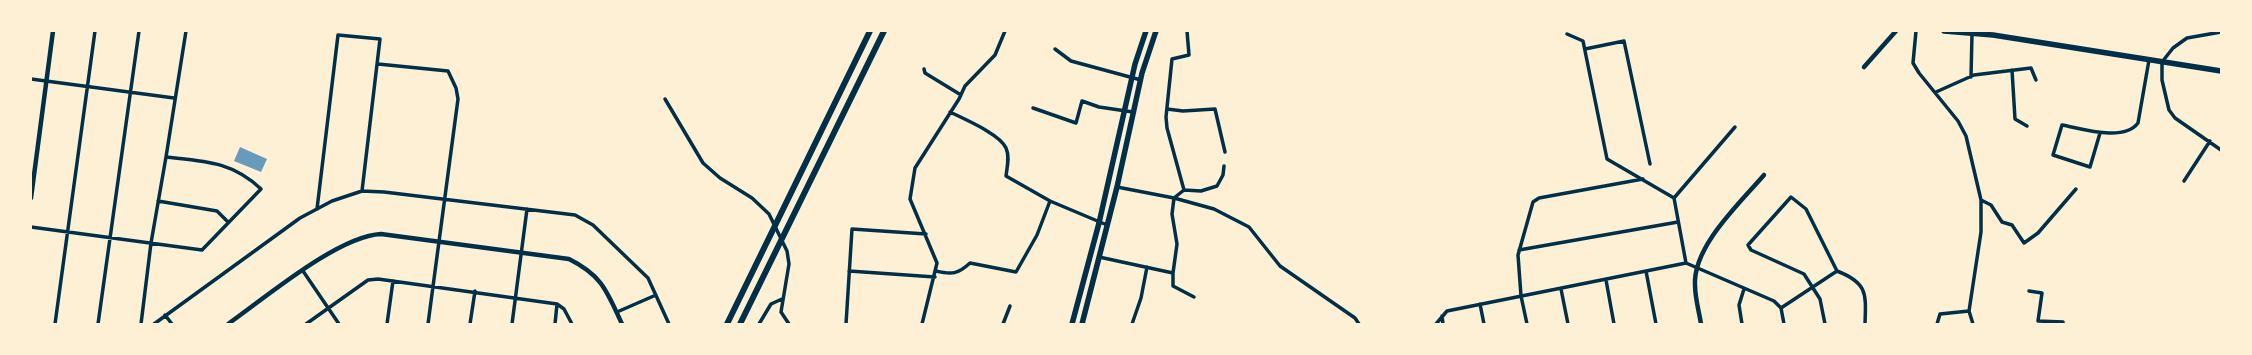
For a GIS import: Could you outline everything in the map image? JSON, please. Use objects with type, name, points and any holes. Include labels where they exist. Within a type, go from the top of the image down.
[{"type":"highway","points":[[727,324],[870,31]]},
{"type":"highway","points":[[740,324],[884,31]]},
{"type":"main road","points":[[1072,324],[1099,223],[1132,79],[1146,31]]},
{"type":"main road","points":[[1082,324],[1117,187],[1141,80],[1156,31]]},
{"type":"main road","points":[[1944,31],[2221,71]]},
{"type":"street","points":[[31,198],[53,31]]},
{"type":"street","points":[[55,324],[95,31]]},
{"type":"street","points":[[98,324],[139,31]]},
{"type":"street","points":[[141,324],[151,243],[186,31]]},
{"type":"street","points":[[922,324],[935,277],[937,263],[910,199],[911,185],[915,168],[961,95],[964,86],[995,55],[1005,31]]},
{"type":"street","points":[[1184,190],[1167,128],[1167,109],[1172,59],[1189,55],[1187,31]]},
{"type":"street","points":[[1864,67],[1896,31]]},
{"type":"street","points":[[1916,31],[1913,63],[1919,73],[1936,92],[1958,121],[1966,136],[1981,200],[1981,232],[1969,311],[1973,324]]},
{"type":"street","points":[[2221,32],[2187,38],[2173,48],[2162,62],[2162,80],[2169,110],[2174,118],[2210,141],[2221,150]]},
{"type":"street","points":[[1568,34],[1583,41],[1607,159],[1674,198],[1686,263]]},
{"type":"street","points":[[1971,77],[1972,34]]},
{"type":"street","points":[[317,209],[338,35],[380,39],[362,191]]},
{"type":"street","points":[[1585,49],[1624,41],[1650,164]]},
{"type":"street","points":[[1054,49],[1071,61],[1132,79],[1141,80]]},
{"type":"street","points":[[2100,133],[2090,168],[2053,155],[2062,125],[2100,133],[2126,132],[2133,130],[2138,123],[2149,60]]},
{"type":"street","points":[[378,64],[448,70],[453,77],[458,99],[428,324]]},
{"type":"street","points":[[1936,92],[1971,77],[2012,70],[2031,68],[2036,80]]},
{"type":"street","points":[[924,69],[925,73],[961,95]]},
{"type":"street","points":[[2012,70],[2015,118],[2027,126]]},
{"type":"street","points":[[31,79],[174,98]]},
{"type":"street","points":[[665,100],[703,163],[720,178],[752,198],[769,214],[787,251],[789,264],[781,312],[789,324]]},
{"type":"street","points":[[1033,108],[1076,124],[1082,101],[1099,107],[1133,112]]},
{"type":"street","points":[[1167,109],[1182,111],[1215,109],[1225,152]]},
{"type":"street","points":[[950,112],[994,136],[1004,144],[1008,158],[1006,176],[1050,201],[1099,223],[1107,225]]},
{"type":"street","points":[[1674,198],[1735,128]]},
{"type":"street","points":[[2184,181],[2210,141]]},
{"type":"street","points":[[31,227],[202,250],[261,189],[249,177],[233,169],[214,163],[166,157]]},
{"type":"street","points":[[1194,297],[1174,286],[1173,273],[1177,244],[1172,214],[1174,198],[1184,190],[1201,191],[1217,186],[1223,175],[1224,166]]},
{"type":"street","points":[[1701,324],[1694,284],[1697,267],[1716,231],[1764,175]]},
{"type":"street","points":[[1527,324],[1521,296],[1518,255],[1533,202],[1539,198],[1643,179]]},
{"type":"street","points":[[1117,187],[1174,198],[1214,209],[1249,228],[1280,266],[1355,318],[1359,324]]},
{"type":"street","points":[[1981,200],[1991,205],[2002,222],[2012,225],[2024,243],[2038,233],[2076,189]]},
{"type":"street","points":[[154,324],[300,218],[332,201],[362,191],[384,192],[575,215],[587,220],[648,278],[669,324]]},
{"type":"street","points":[[1825,324],[1820,299],[1804,274],[1752,250],[1748,245],[1791,197],[1806,209],[1837,271],[1853,278],[1866,295],[1865,324]]},
{"type":"street","points":[[158,201],[217,211],[228,222]]},
{"type":"street","points":[[936,271],[950,274],[962,271],[970,263],[1016,272],[1037,235],[1050,201]]},
{"type":"street","points":[[512,324],[528,209]]},
{"type":"street","points":[[1519,250],[1678,222]]},
{"type":"street","points":[[846,324],[852,229],[926,234]]},
{"type":"street","points":[[228,324],[337,248],[369,235],[381,234],[569,259],[594,274],[605,288],[622,324]]},
{"type":"street","points":[[1099,257],[1173,273]]},
{"type":"street","points":[[1436,324],[1447,311],[1686,263],[1774,301],[1781,308],[1784,324]]},
{"type":"street","points":[[1132,324],[1141,298],[1147,267]]},
{"type":"street","points":[[303,271],[330,308],[339,324]]},
{"type":"street","points":[[849,271],[935,277]]},
{"type":"street","points":[[1646,271],[1656,324]]},
{"type":"street","points":[[1781,308],[1837,271]]},
{"type":"street","points":[[306,324],[368,280],[378,279],[433,285],[558,304],[564,308],[572,324]]},
{"type":"street","points":[[1606,280],[1614,324]]},
{"type":"street","points":[[387,324],[393,281]]},
{"type":"street","points":[[1561,289],[1568,324]]},
{"type":"street","points":[[1742,324],[1739,305],[1744,289]]},
{"type":"street","points":[[470,324],[475,291]]},
{"type":"street","points":[[2029,291],[2042,293],[2038,320],[2062,322],[2063,324]]},
{"type":"street","points":[[617,312],[656,295]]},
{"type":"street","points":[[759,324],[771,304],[782,299]]},
{"type":"street","points":[[555,324],[558,304]]},
{"type":"street","points":[[1480,304],[1484,324]]},
{"type":"street","points":[[1004,324],[1010,306]]},
{"type":"street","points":[[1937,324],[1940,314],[1969,311]]},
{"type":"street","points":[[165,315],[172,324]]},
{"type":"street","points":[[1442,316],[1444,324]]},
{"type":"water","points":[[240,147],[267,159],[261,172],[234,161]]}]
